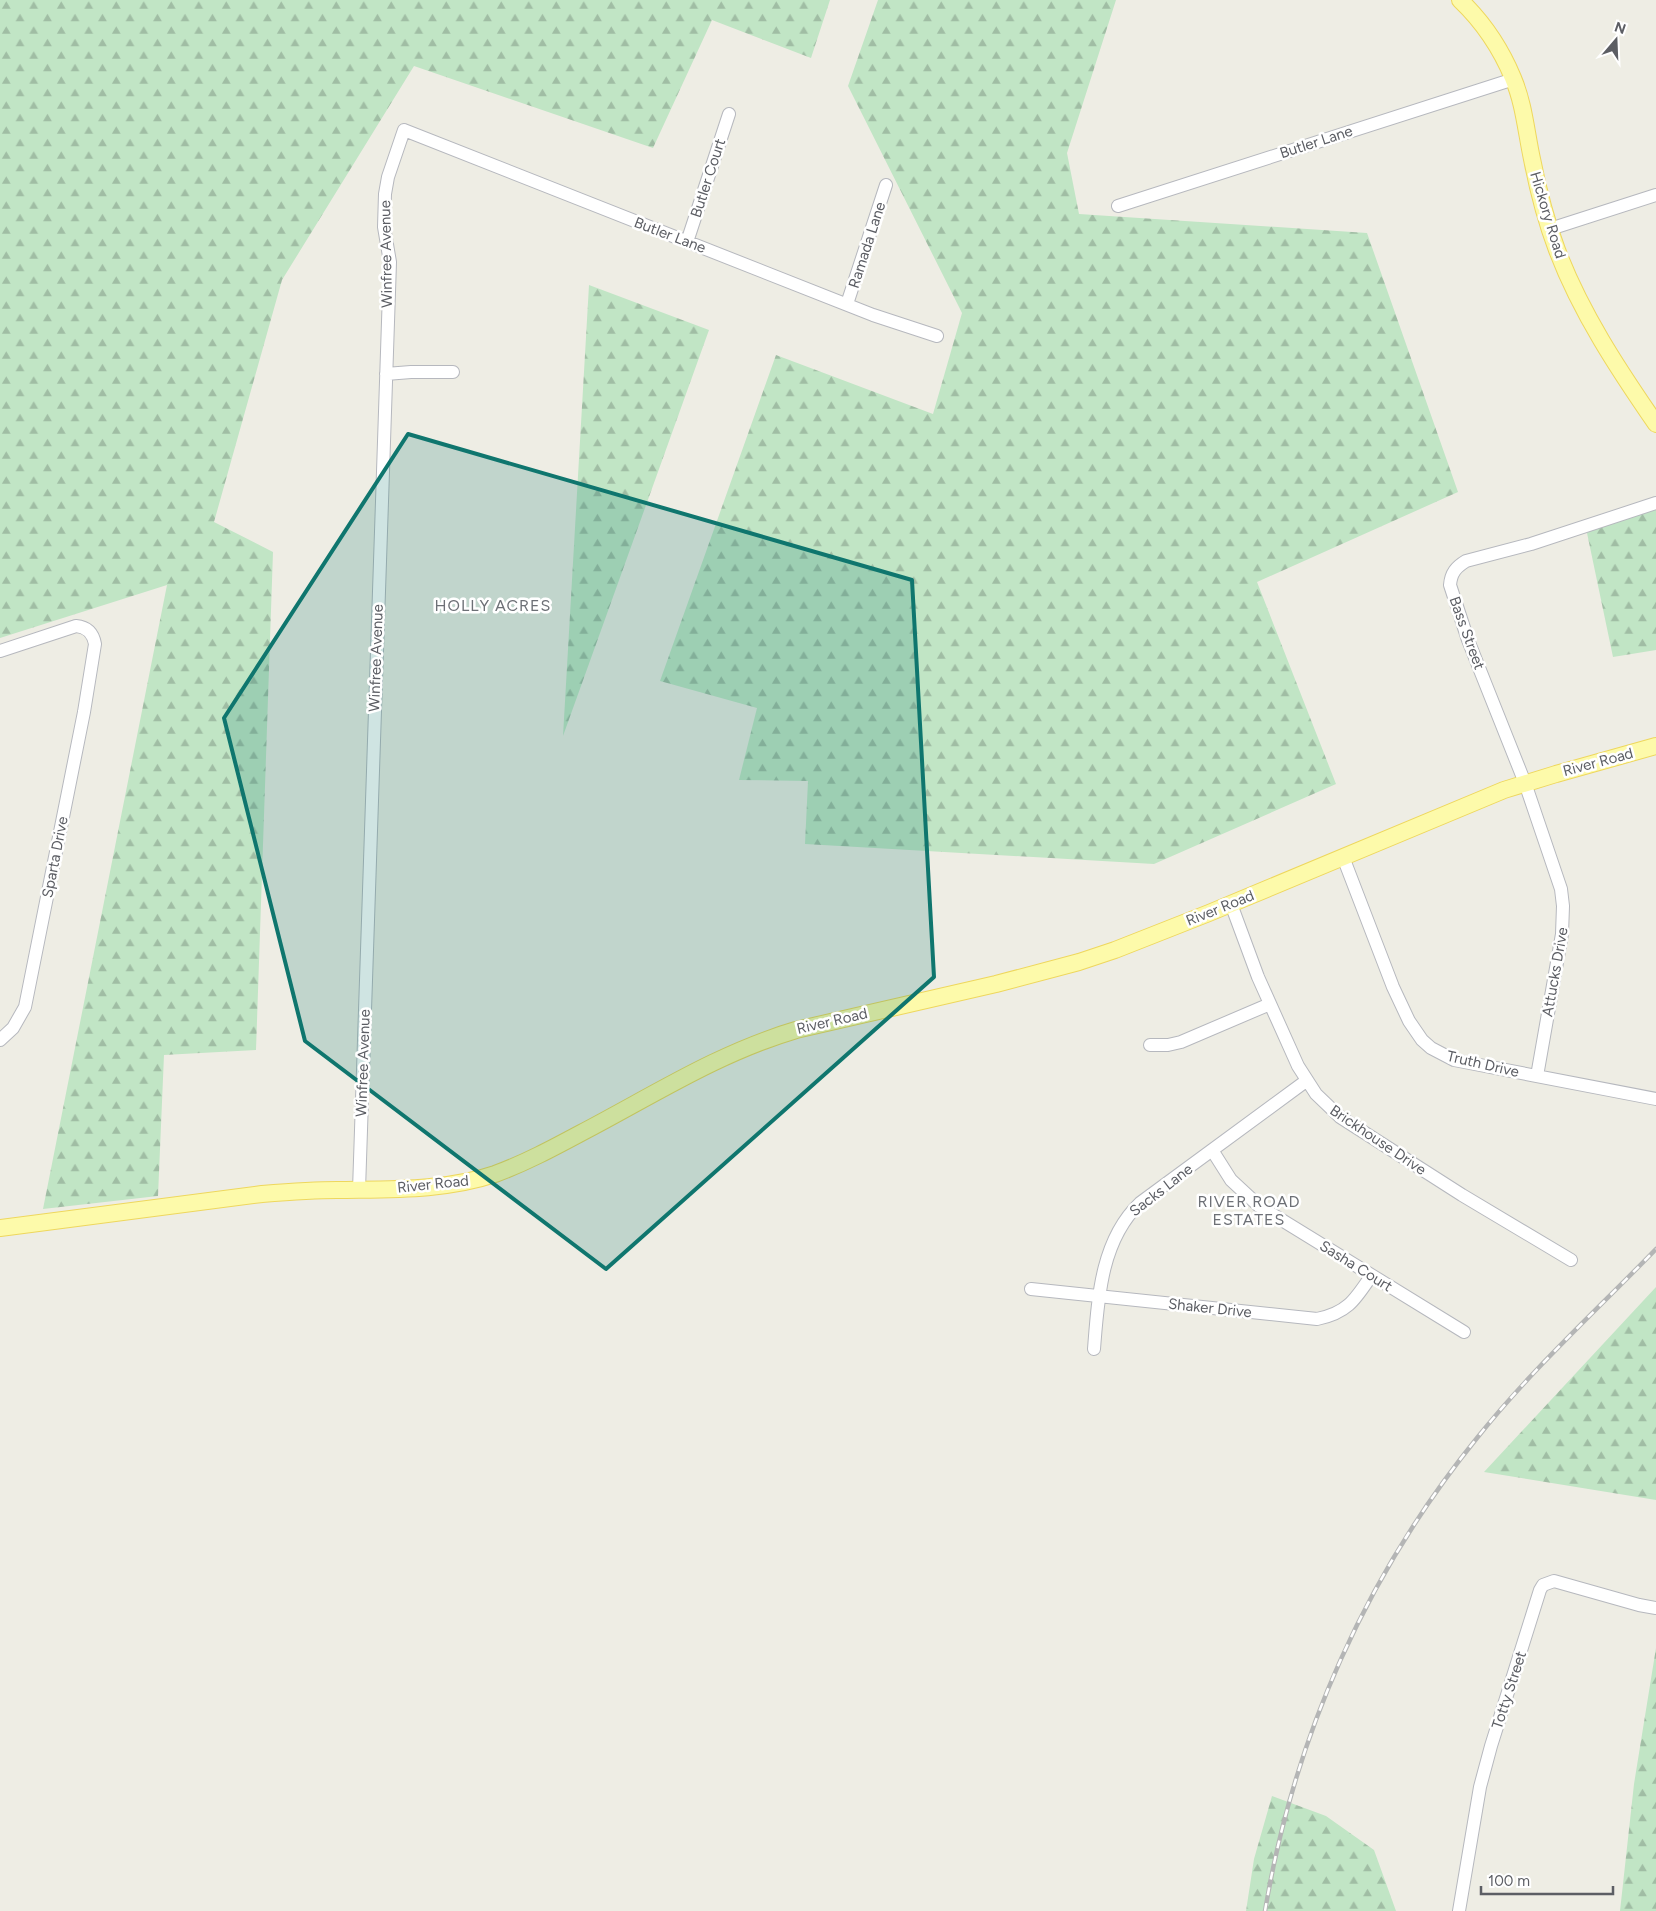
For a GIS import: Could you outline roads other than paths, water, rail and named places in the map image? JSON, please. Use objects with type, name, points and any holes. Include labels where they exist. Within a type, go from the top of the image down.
[{"type":"main road","name":"Hickory Road","points":[[1460,0],[1488,32],[1502,54],[1514,79],[1525,114],[1533,165],[1550,229],[1567,274],[1594,327],[1656,424]]},
{"type":"main road","name":"River Road","points":[[0,1228],[262,1194],[431,1187],[473,1180],[495,1174],[559,1144],[717,1059],[767,1038],[996,984],[1062,967],[1115,950],[1231,904],[1451,811],[1525,783],[1656,746]]},
{"type":"street","name":"Butler Lane","points":[[1118,206],[1514,79]]},
{"type":"street","name":"Butler Court","points":[[686,242],[729,114]]},
{"type":"street","name":"Butler Lane","points":[[404,130],[686,242],[847,304],[937,336]]},
{"type":"street","name":"Winfree Avenue","points":[[359,1190],[390,262],[384,210],[388,177],[404,130]]},
{"type":"street","name":"Ramada Lane","points":[[847,304],[886,185]]},
{"type":"street","points":[[1550,229],[1656,195]]},
{"type":"street","points":[[386,374],[453,372]]},
{"type":"street","name":"Bass Street","points":[[1525,783],[1472,649],[1453,594],[1450,585],[1453,572],[1466,561],[1531,544],[1656,503]]},
{"type":"street","name":"Sparta Drive","points":[[0,652],[76,626],[87,629],[94,638],[95,644],[25,1007],[13,1028],[0,1040]]},
{"type":"street","name":"Attucks Drive","points":[[1525,783],[1558,876],[1563,906],[1562,934],[1537,1076]]},
{"type":"street","name":"Truth Drive","points":[[1343,857],[1393,987],[1408,1021],[1422,1040],[1442,1055],[1454,1060],[1656,1099]]},
{"type":"street","name":"Brickhouse Drive","points":[[1231,904],[1270,1004],[1306,1081],[1327,1106],[1340,1117],[1462,1195],[1571,1260]]},
{"type":"street","points":[[1150,1045],[1168,1045],[1181,1042],[1270,1004]]},
{"type":"street","name":"Sacks Lane","points":[[1094,1349],[1099,1297],[1110,1246],[1121,1224],[1130,1212],[1306,1081]]},
{"type":"street","name":"Sasha Court","points":[[1212,1150],[1231,1180],[1259,1206],[1464,1332]]},
{"type":"street","name":"Shaker Drive","points":[[1030,1289],[1317,1319],[1328,1317],[1346,1309],[1354,1302],[1371,1276]]},
{"type":"street","name":"Totty Street","points":[[1459,1911],[1480,1787],[1540,1590],[1548,1582],[1554,1581],[1656,1608]]},
{"type":"railway","points":[[1265,1911],[1278,1846],[1295,1783],[1316,1721],[1340,1661],[1369,1602],[1401,1545],[1437,1491],[1477,1438],[1519,1388],[1656,1249]]},
{"type":"district","name":"HOLLY ACRES","points":[[493,605]]},
{"type":"district","name":"RIVER ROAD ESTATES","points":[[1249,1210]]}]
